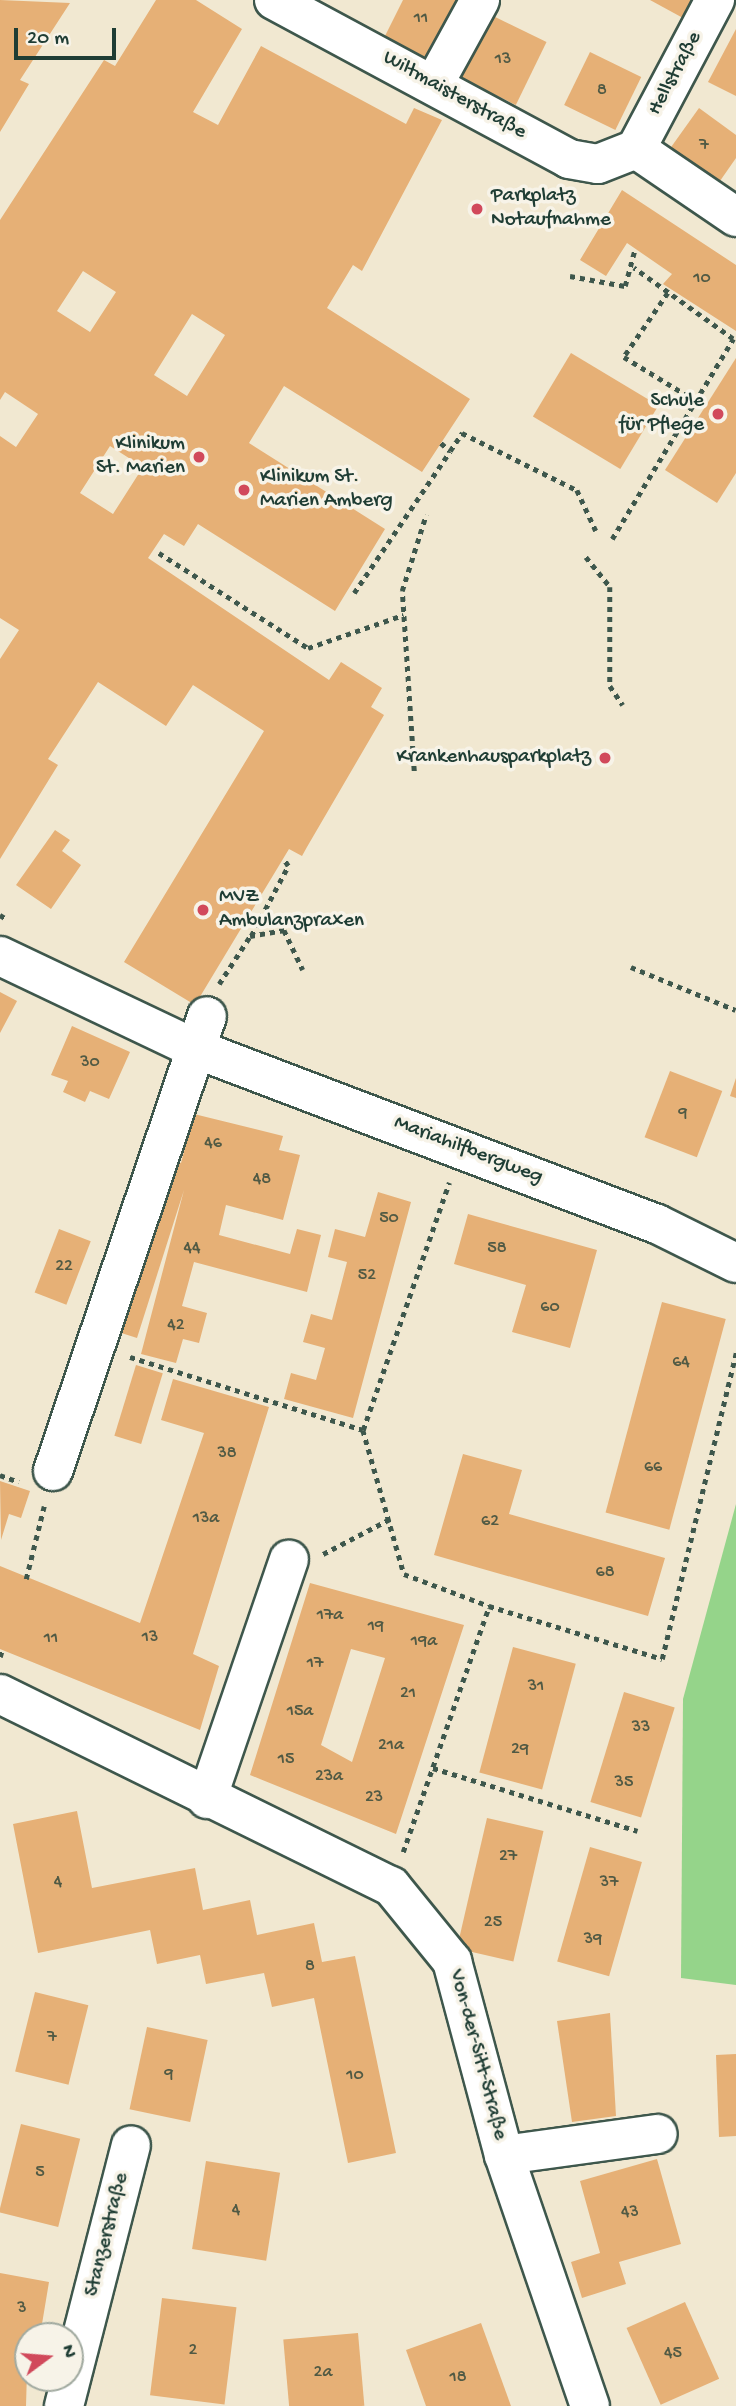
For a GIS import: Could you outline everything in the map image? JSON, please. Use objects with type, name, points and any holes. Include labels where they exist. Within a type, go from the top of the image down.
[{"type":"street","name":"Wiltmaisterstraße","points":[[274,0],[569,159],[598,164],[636,149]]},
{"type":"street","points":[[434,84],[480,0]]},
{"type":"street","name":"Hellstraße","points":[[636,149],[715,0]]},
{"type":"street","points":[[636,149],[736,218]]},
{"type":"street","name":"Mariahilfbergweg","points":[[0,956],[206,1019],[461,1147],[657,1224],[736,1263]]},
{"type":"street","points":[[54,1471],[99,1347],[206,1019]]},
{"type":"street","points":[[207,1799],[289,1560]]},
{"type":"street","name":"Von-der-Sitt-Straße","points":[[0,1694],[207,1799],[391,1886],[452,1961],[504,2155],[590,2406]]},
{"type":"street","name":"Von-der-Sitt-Straße","points":[[504,2155],[658,2134]]},
{"type":"street","name":"Stanzerstraße","points":[[64,2406],[131,2145]]},
{"type":"path","points":[[570,276],[625,286],[634,268],[635,249]]},
{"type":"path","points":[[612,539],[734,339],[634,268]]},
{"type":"path","points":[[668,293],[624,358],[696,401]]},
{"type":"path","points":[[354,593],[461,433],[577,490],[596,531]]},
{"type":"path","points":[[440,443],[450,451]]},
{"type":"path","points":[[414,772],[402,591],[426,515]]},
{"type":"path","points":[[159,553],[308,648],[403,615]]},
{"type":"path","points":[[586,557],[610,587],[610,686],[623,705]]},
{"type":"path","points":[[206,1019],[288,866],[283,858]]},
{"type":"path","points":[[250,936],[284,930],[303,970]]},
{"type":"path","points":[[631,967],[736,1010]]},
{"type":"path","points":[[461,1147],[363,1430],[404,1574],[489,1606],[662,1658],[736,1353]]},
{"type":"path","points":[[99,1347],[363,1430]]},
{"type":"path","points":[[337,1552],[390,1520]]},
{"type":"path","points":[[26,1579],[41,1527]]},
{"type":"path","points":[[391,1886],[489,1606]]},
{"type":"path","points":[[0,1657],[2,1650]]},
{"type":"path","points":[[433,1768],[638,1831]]},
{"type":"green space","points":[[736,1504],[736,1985],[681,1978],[683,1699]]},
{"type":"building","points":[[0,0],[70,3],[20,80],[29,84],[0,132]]},
{"type":"building","name":"Klinikum St. Marien","points":[[156,0],[196,0],[242,29],[193,112],[218,125],[261,46],[406,124],[414,108],[442,120],[362,271],[353,265],[327,308],[470,399],[422,472],[284,386],[249,443],[385,529],[335,611],[198,524],[184,546],[164,534],[148,558],[329,680],[341,662],[382,688],[371,707],[384,715],[302,856],[289,849],[195,1005],[124,962],[264,731],[193,685],[166,726],[98,682],[48,759],[58,765],[0,859],[0,659],[19,630],[0,618],[0,436],[16,447],[38,414],[5,392],[0,400],[0,220],[104,60],[115,66]],"holes":[[[83,271],[116,292],[90,332],[57,311]],[[192,314],[225,335],[187,396],[154,375]],[[110,446],[143,467],[113,514],[80,493]]]},
{"type":"building","points":[[403,0],[457,0],[428,59],[384,38]]},
{"type":"building","points":[[650,0],[693,0],[683,18]]},
{"type":"building","points":[[489,14],[547,42],[516,105],[458,77]]},
{"type":"building","points":[[736,29],[736,96],[708,82]]},
{"type":"building","points":[[590,52],[641,77],[615,130],[564,105]]},
{"type":"building","points":[[699,108],[736,135],[736,158],[713,191],[664,157]]},
{"type":"building","points":[[622,190],[736,265],[736,331],[663,284],[672,274],[627,243],[606,276],[580,260]]},
{"type":"building","points":[[571,353],[658,406],[620,469],[533,416]]},
{"type":"building","name":"Schule für Pflege","points":[[736,358],[736,473],[717,503],[665,470]]},
{"type":"building","points":[[55,830],[70,840],[62,851],[81,865],[51,909],[16,885]]},
{"type":"building","points":[[0,992],[17,1001],[0,1033]]},
{"type":"building","points":[[72,1026],[130,1052],[109,1099],[90,1091],[85,1102],[63,1092],[68,1081],[51,1075]]},
{"type":"building","points":[[670,1071],[722,1091],[697,1157],[645,1137]]},
{"type":"building","points":[[736,1078],[736,1098],[730,1096]]},
{"type":"building","points":[[194,1114],[283,1136],[279,1150],[300,1155],[283,1220],[226,1205],[219,1235],[290,1254],[297,1229],[321,1235],[307,1292],[194,1262],[182,1306],[207,1313],[199,1343],[183,1339],[176,1363],[141,1354],[184,1190],[137,1338],[112,1330],[166,1158],[181,1163]]},
{"type":"building","points":[[378,1192],[411,1202],[353,1418],[284,1399],[291,1373],[316,1380],[325,1348],[303,1342],[311,1314],[332,1320],[347,1262],[328,1257],[335,1229],[365,1237]]},
{"type":"building","points":[[468,1214],[597,1250],[570,1348],[512,1332],[526,1285],[454,1264]]},
{"type":"building","points":[[59,1229],[91,1241],[66,1305],[35,1292]]},
{"type":"building","points":[[662,1302],[726,1319],[669,1530],[606,1513]]},
{"type":"building","points":[[136,1365],[163,1373],[141,1444],[114,1436]]},
{"type":"building","points":[[173,1379],[269,1407],[193,1654],[219,1666],[200,1730],[0,1649],[0,1566],[140,1623],[204,1433],[161,1420]]},
{"type":"building","points":[[463,1454],[522,1470],[509,1514],[665,1558],[648,1616],[434,1555]]},
{"type":"building","points":[[0,1481],[30,1491],[21,1518],[9,1514],[1,1540]]},
{"type":"building","points":[[310,1583],[464,1625],[396,1834],[250,1775]],"holes":[[[351,1649],[385,1658],[352,1762],[321,1745]]]},
{"type":"building","points":[[513,1647],[576,1664],[542,1789],[479,1773]]},
{"type":"building","points":[[624,1692],[675,1707],[641,1817],[590,1802]]},
{"type":"building","points":[[77,1811],[92,1888],[195,1868],[203,1910],[250,1900],[257,1935],[314,1923],[322,1962],[355,1956],[396,2153],[348,2163],[314,1998],[272,2007],[264,1973],[206,1984],[200,1955],[157,1964],[150,1930],[38,1953],[13,1824]]},
{"type":"building","points":[[487,1818],[544,1831],[513,1962],[457,1949]]},
{"type":"building","points":[[590,1847],[642,1862],[609,1976],[557,1961]]},
{"type":"building","points":[[35,1992],[88,2005],[69,2085],[15,2072]]},
{"type":"building","points":[[610,2013],[616,2116],[572,2122],[557,2021]]},
{"type":"building","points":[[147,2027],[208,2040],[190,2122],[130,2109]]},
{"type":"building","points":[[736,2054],[736,2136],[719,2137],[716,2055]]},
{"type":"building","points":[[21,2124],[80,2139],[58,2227],[0,2213]]},
{"type":"building","points":[[657,2159],[681,2244],[619,2262],[626,2284],[582,2298],[571,2262],[600,2253],[580,2181]]},
{"type":"building","points":[[206,2161],[280,2173],[266,2261],[192,2249]]},
{"type":"building","points":[[0,2273],[49,2282],[42,2322],[14,2322],[14,2392],[26,2392],[26,2406],[0,2406]]},
{"type":"building","points":[[162,2298],[236,2307],[224,2404],[150,2395]]},
{"type":"building","points":[[685,2302],[719,2379],[661,2405],[627,2328]]},
{"type":"building","points":[[481,2323],[511,2406],[426,2406],[406,2350]]},
{"type":"building","points":[[358,2333],[364,2406],[289,2406],[283,2340]]},
{"type":"place","name":"Parkplatz Notaufnahme","points":[[477,209]]},
{"type":"place","name":"Schule für Pflege","points":[[718,414]]},
{"type":"place","name":"Klinikum St. Marien","points":[[199,457]]},
{"type":"place","name":"Klinikum St. Marien Amberg","points":[[244,490]]},
{"type":"place","name":"Krankenhausparkplatz","points":[[605,758]]},
{"type":"place","name":"MVZ Ambulanzpraxen","points":[[203,910]]}]
